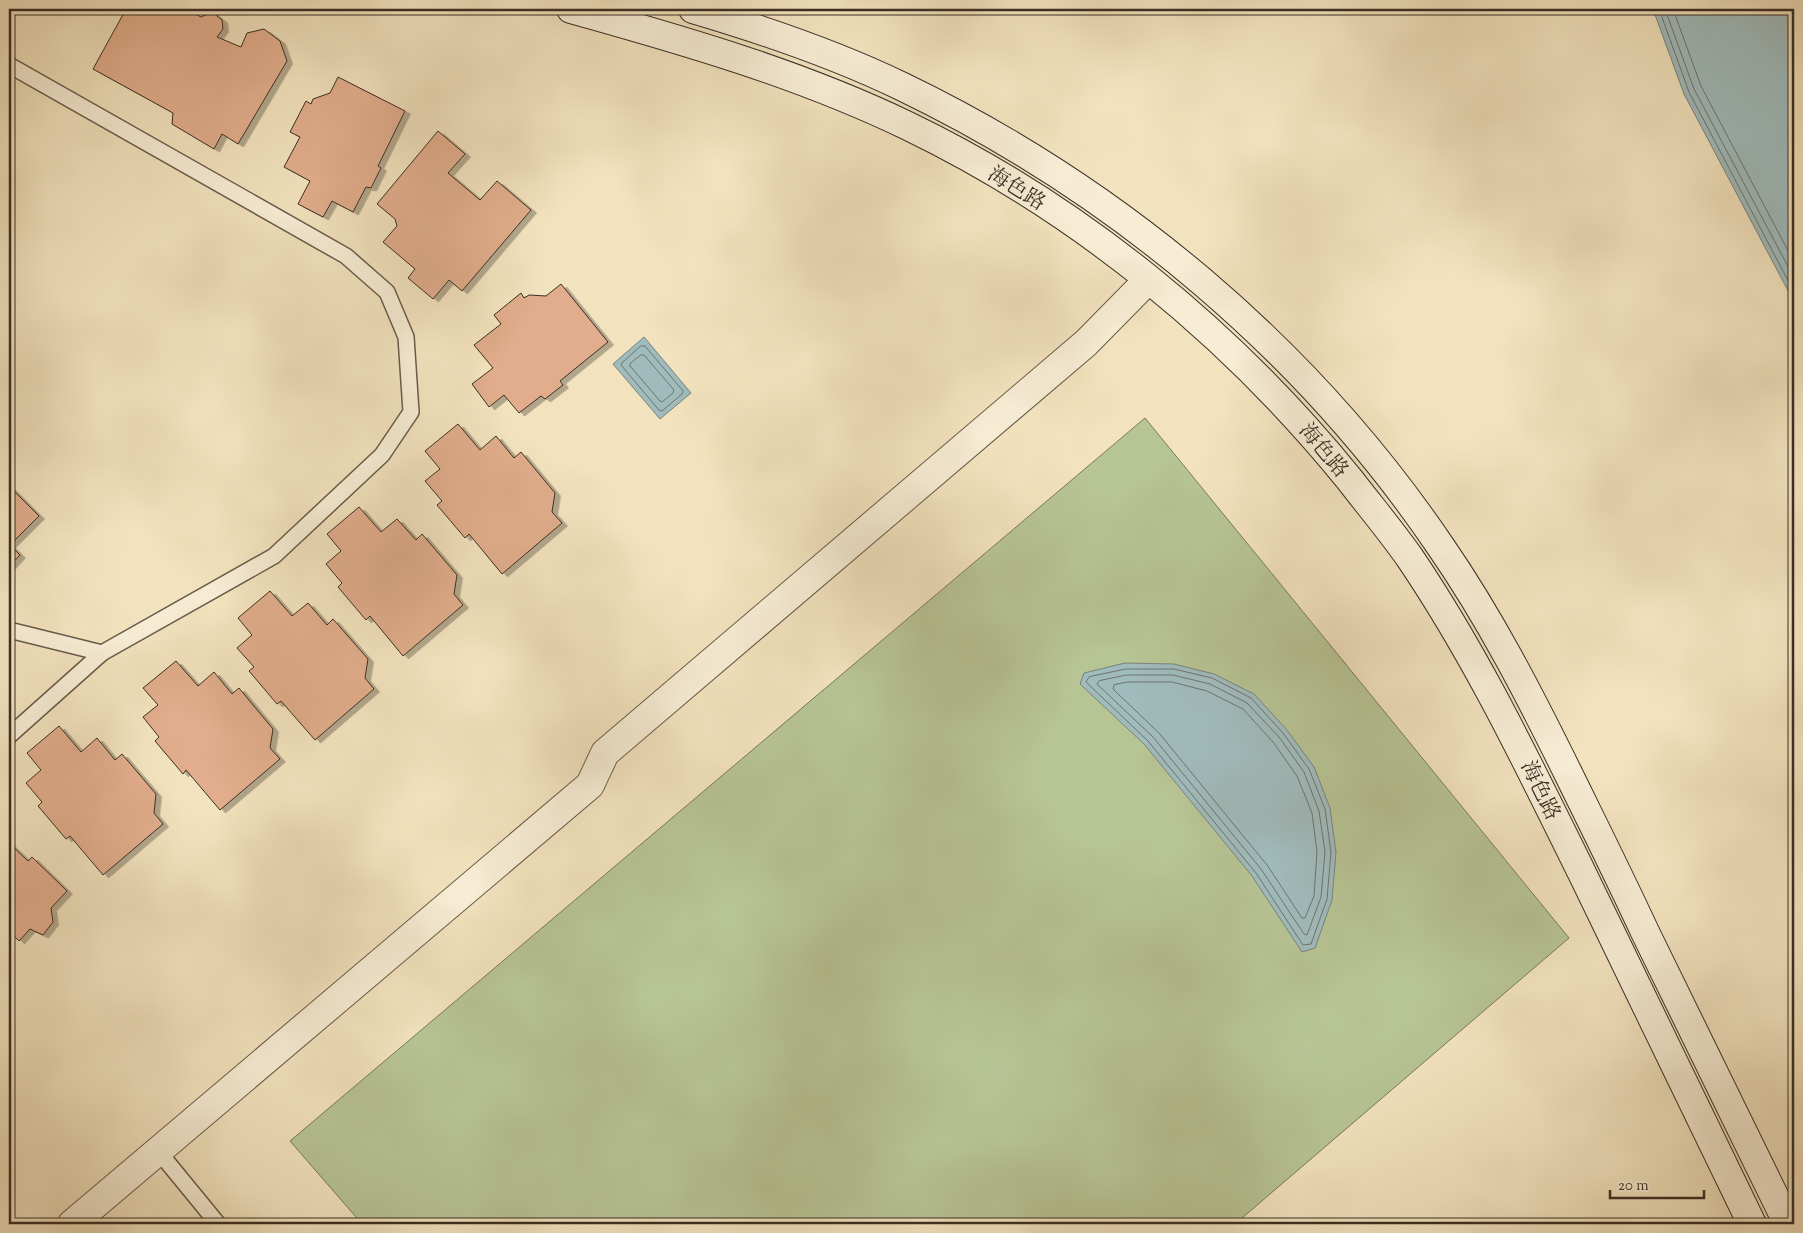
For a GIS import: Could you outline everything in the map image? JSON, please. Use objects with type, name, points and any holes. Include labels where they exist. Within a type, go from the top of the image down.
[{"type":"street","name":"海色路","points":[[571,9],[724,53],[810,84],[896,120],[952,149],[1041,201],[1094,238],[1148,280],[1223,344],[1302,423],[1373,509],[1407,554],[1468,649],[1533,774],[1752,1224]]},
{"type":"street","name":"海色路","points":[[693,9],[792,41],[900,85],[992,134],[1057,173],[1114,211],[1166,251],[1216,294],[1299,372],[1336,413],[1407,500],[1441,546],[1502,645],[1604,845],[1788,1224]]},
{"type":"street","points":[[72,1224],[590,785],[605,752],[1086,343],[1148,280]]},
{"type":"lane","points":[[9,65],[346,256],[387,292],[406,337],[411,412],[382,455],[274,556],[102,653],[9,736]]},
{"type":"lane","points":[[9,630],[102,653]]},
{"type":"lane","points":[[159,1152],[218,1224]]},
{"type":"green space","points":[[1145,418],[1569,938],[1235,1224],[362,1224],[290,1141]]},
{"type":"water","points":[[1653,9],[1794,9],[1794,302],[1684,94]]},
{"type":"water","points":[[644,337],[691,393],[660,419],[613,364]]},
{"type":"water","points":[[1125,663],[1174,664],[1214,674],[1254,694],[1287,730],[1314,767],[1330,808],[1336,852],[1332,900],[1315,948],[1302,952],[1252,876],[1144,744],[1080,684],[1084,673]]},
{"type":"building","points":[[126,9],[186,9],[201,17],[212,12],[222,20],[223,29],[217,37],[241,47],[247,33],[264,29],[280,41],[287,61],[238,144],[222,134],[214,149],[172,124],[173,113],[93,69]]},
{"type":"building","points":[[338,77],[405,111],[378,166],[381,168],[371,188],[366,187],[353,212],[332,201],[323,217],[298,204],[310,181],[284,167],[300,137],[290,132],[306,101],[311,104],[313,99],[330,93]]},
{"type":"building","points":[[438,131],[465,154],[448,173],[480,200],[497,181],[531,210],[462,291],[449,280],[433,299],[408,278],[415,269],[383,242],[397,226],[395,219],[377,204]]},
{"type":"building","points":[[561,284],[608,342],[560,381],[563,385],[545,399],[541,396],[519,413],[504,395],[489,407],[472,384],[493,368],[474,345],[501,324],[494,315],[521,293],[524,298],[529,295],[546,296]]},
{"type":"building","points":[[458,424],[480,450],[496,436],[514,458],[521,452],[555,493],[552,512],[562,523],[502,574],[469,534],[465,538],[437,505],[442,501],[425,481],[440,469],[425,451]]},
{"type":"building","points":[[9,486],[39,516],[10,545],[20,555],[9,567]]},
{"type":"building","points":[[359,507],[381,532],[397,519],[416,540],[422,534],[457,575],[454,594],[463,605],[403,656],[370,616],[366,620],[338,587],[342,583],[326,564],[341,551],[327,534]]},
{"type":"building","points":[[270,591],[292,616],[308,603],[327,625],[333,619],[368,659],[365,678],[374,689],[315,740],[281,701],[277,704],[249,671],[254,667],[237,648],[252,635],[238,618]]},
{"type":"building","points":[[176,661],[198,686],[214,672],[232,694],[239,688],[273,729],[270,748],[280,759],[220,810],[186,770],[183,774],[155,741],[159,737],[143,717],[158,705],[143,688]]},
{"type":"building","points":[[59,726],[81,752],[97,738],[115,760],[122,754],[156,794],[154,813],[163,824],[103,875],[70,836],[66,839],[38,806],[42,802],[26,783],[41,770],[27,753]]},
{"type":"building","points":[[9,843],[28,861],[32,857],[67,891],[51,908],[53,922],[43,935],[30,929],[19,941],[9,931]]}]
